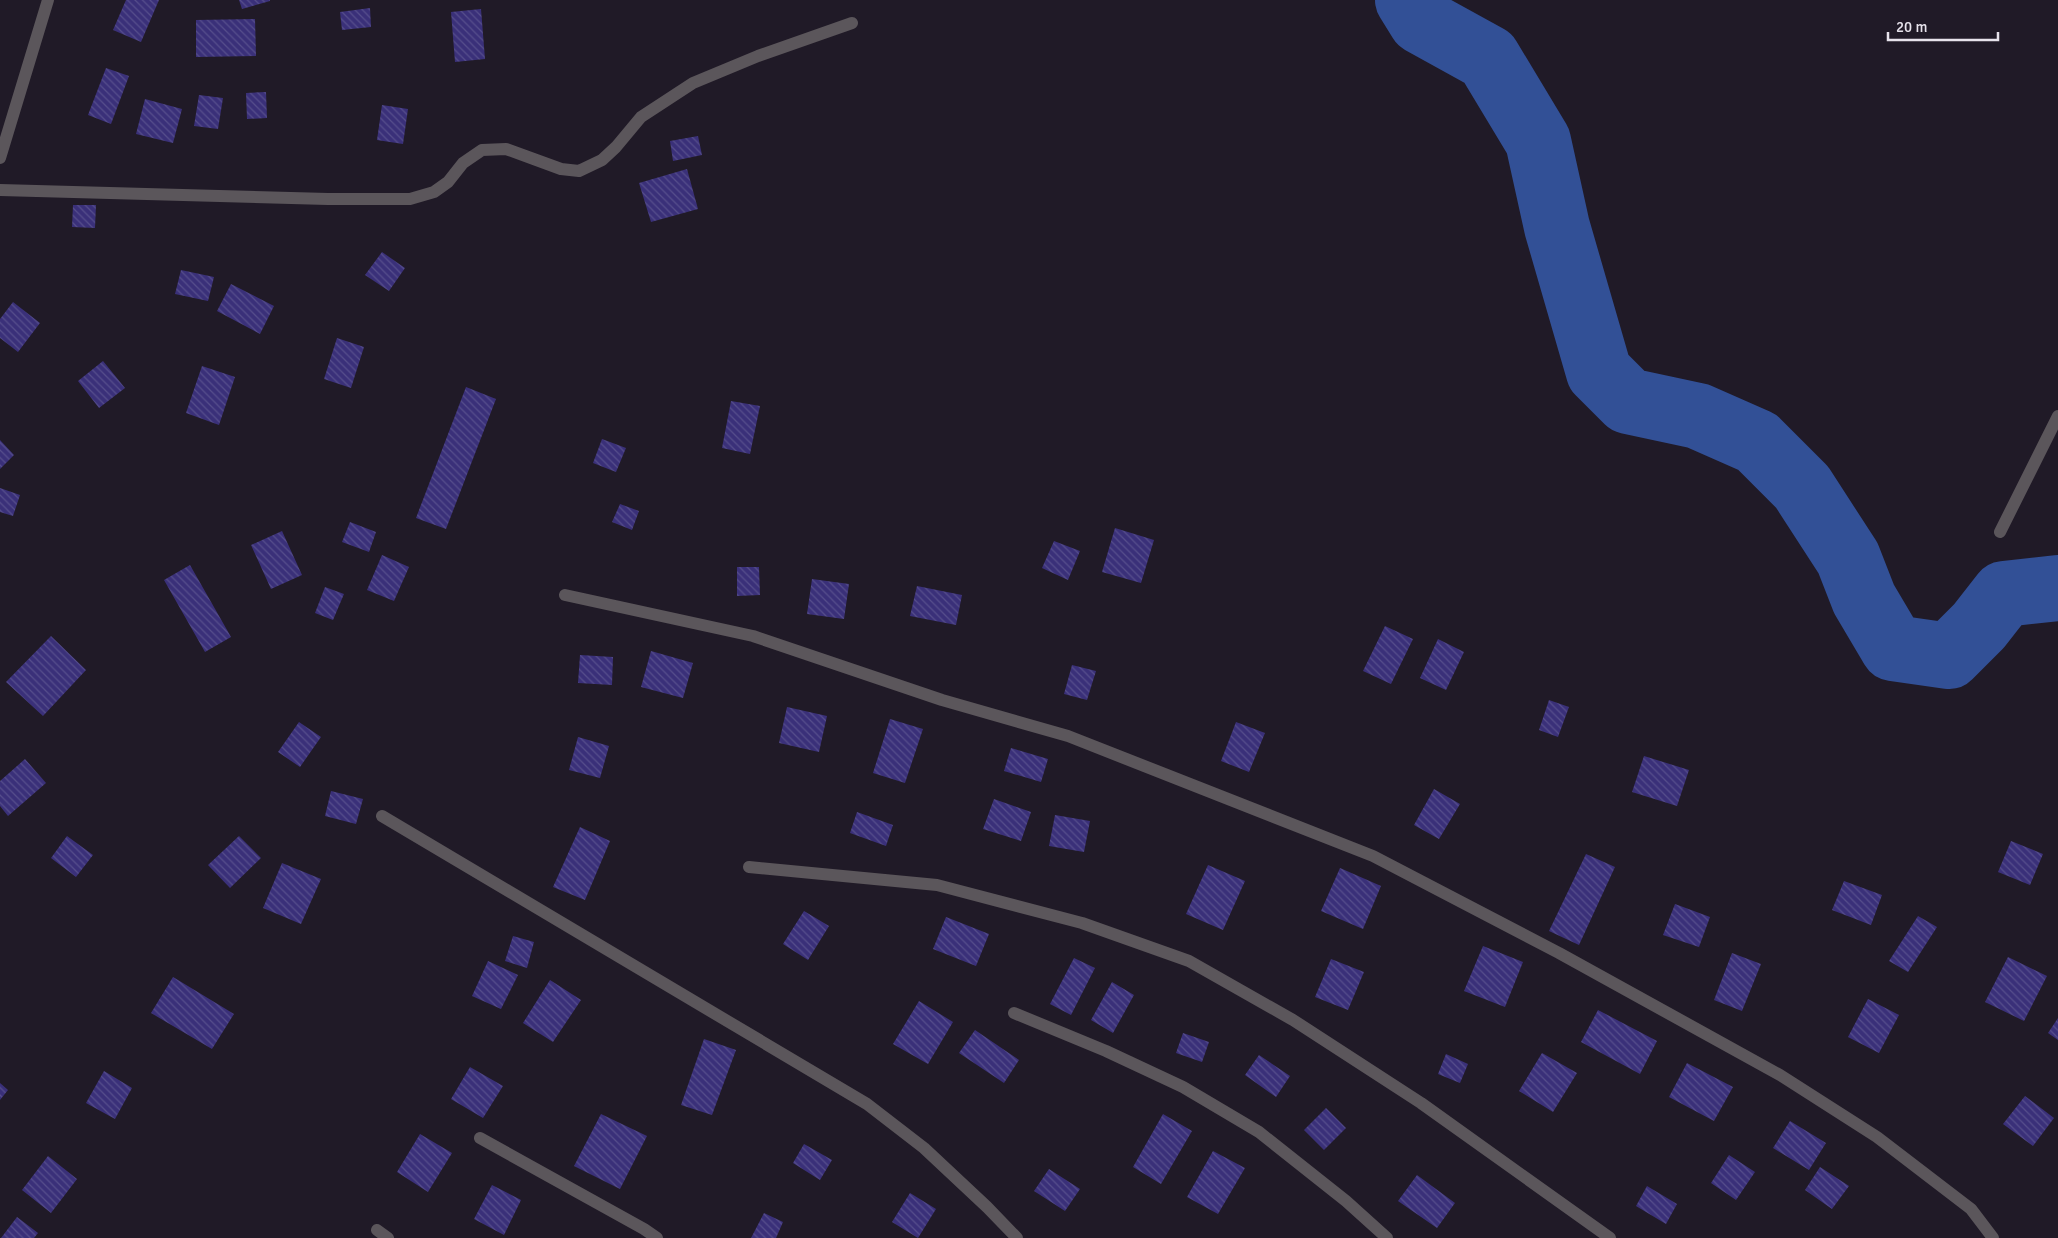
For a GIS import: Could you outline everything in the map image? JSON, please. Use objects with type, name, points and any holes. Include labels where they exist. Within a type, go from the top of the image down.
[{"type":"street","points":[[0,158],[48,0]]},
{"type":"street","points":[[0,190],[328,199],[410,199],[434,192],[448,182],[463,163],[482,150],[506,149],[561,169],[579,171],[602,160],[616,147],[641,117],[693,84],[758,56],[852,23]]},
{"type":"street","points":[[2000,532],[2058,416]]},
{"type":"street","points":[[565,595],[753,636],[942,700],[1068,736],[1373,856],[1559,953],[1780,1075],[1877,1138],[1971,1209],[1993,1238]]},
{"type":"street","points":[[382,816],[867,1104],[924,1148],[1017,1238]]},
{"type":"street","points":[[749,867],[937,885],[1082,923],[1189,961],[1292,1020],[1421,1103],[1610,1238]]},
{"type":"street","points":[[1014,1013],[1183,1087],[1259,1132],[1346,1201],[1387,1238]]},
{"type":"street","points":[[480,1138],[644,1228],[657,1238]]},
{"type":"street","points":[[377,1230],[388,1238]]},
{"type":"building","points":[[126,0],[159,0],[141,42],[113,30]]},
{"type":"building","points":[[239,0],[270,0],[270,1],[242,9]]},
{"type":"building","points":[[370,8],[371,27],[342,30],[340,12]]},
{"type":"building","points":[[481,9],[485,59],[455,62],[451,12]]},
{"type":"building","points":[[255,19],[256,56],[196,57],[196,20]]},
{"type":"building","points":[[106,68],[129,76],[111,124],[88,115]]},
{"type":"building","points":[[266,92],[267,118],[247,119],[246,93]]},
{"type":"building","points":[[199,95],[223,98],[218,129],[194,126]]},
{"type":"building","points":[[145,99],[182,109],[173,143],[136,134]]},
{"type":"building","points":[[382,105],[408,109],[403,144],[377,140]]},
{"type":"building","points":[[698,136],[702,155],[673,161],[670,141]]},
{"type":"building","points":[[687,169],[698,209],[651,222],[639,183]]},
{"type":"building","points":[[73,205],[96,205],[95,228],[72,227]]},
{"type":"building","points":[[382,252],[405,268],[389,291],[365,275]]},
{"type":"building","points":[[181,270],[214,277],[208,301],[175,294]]},
{"type":"building","points":[[231,284],[274,306],[260,334],[217,311]]},
{"type":"building","points":[[13,302],[40,323],[18,352],[0,338],[0,319]]},
{"type":"building","points":[[337,338],[364,347],[351,388],[324,379]]},
{"type":"building","points":[[103,361],[125,388],[99,408],[78,381]]},
{"type":"building","points":[[202,366],[235,377],[219,425],[186,413]]},
{"type":"building","points":[[466,387],[496,399],[446,529],[416,518]]},
{"type":"building","points":[[731,401],[760,406],[750,454],[722,448]]},
{"type":"building","points":[[602,439],[626,448],[616,472],[593,463]]},
{"type":"building","points":[[0,440],[14,455],[0,469]]},
{"type":"building","points":[[0,488],[20,495],[13,516],[0,512]]},
{"type":"building","points":[[620,504],[639,511],[632,530],[612,522]]},
{"type":"building","points":[[350,522],[376,532],[369,552],[342,542]]},
{"type":"building","points":[[1115,528],[1154,540],[1141,583],[1102,572]]},
{"type":"building","points":[[282,531],[302,575],[271,589],[251,545]]},
{"type":"building","points":[[1054,541],[1080,551],[1068,580],[1042,568]]},
{"type":"building","points":[[382,555],[409,567],[394,601],[367,590]]},
{"type":"building","points":[[190,565],[231,637],[205,652],[164,580]]},
{"type":"building","points":[[737,567],[759,567],[760,595],[737,596]]},
{"type":"building","points":[[812,579],[849,584],[844,619],[807,614]]},
{"type":"building","points":[[917,586],[962,595],[956,625],[910,616]]},
{"type":"building","points":[[325,587],[344,594],[333,620],[315,613]]},
{"type":"building","points":[[1385,626],[1413,639],[1391,684],[1363,671]]},
{"type":"building","points":[[51,636],[86,670],[43,716],[6,682]]},
{"type":"building","points":[[1438,639],[1464,652],[1446,690],[1420,678]]},
{"type":"building","points":[[651,651],[693,663],[683,698],[641,687]]},
{"type":"building","points":[[580,655],[613,657],[612,685],[578,683]]},
{"type":"building","points":[[1072,665],[1096,671],[1087,700],[1064,694]]},
{"type":"building","points":[[1549,700],[1569,707],[1558,737],[1539,730]]},
{"type":"building","points":[[787,707],[827,716],[819,752],[779,743]]},
{"type":"building","points":[[890,719],[923,729],[905,783],[873,773]]},
{"type":"building","points":[[299,722],[321,737],[300,767],[278,752]]},
{"type":"building","points":[[1236,722],[1265,733],[1249,772],[1221,761]]},
{"type":"building","points":[[578,737],[609,746],[600,778],[569,770]]},
{"type":"building","points":[[1011,748],[1048,759],[1041,782],[1004,771]]},
{"type":"building","points":[[1644,756],[1689,770],[1677,806],[1632,792]]},
{"type":"building","points":[[25,759],[46,783],[8,816],[0,806],[0,781]]},
{"type":"building","points":[[1434,789],[1460,804],[1439,839],[1414,825]]},
{"type":"building","points":[[331,791],[363,799],[356,824],[325,816]]},
{"type":"building","points":[[994,799],[1031,812],[1021,841],[983,829]]},
{"type":"building","points":[[857,812],[893,825],[886,846],[850,833]]},
{"type":"building","points":[[1055,815],[1090,821],[1084,852],[1049,846]]},
{"type":"building","points":[[580,827],[610,841],[585,900],[553,887]]},
{"type":"building","points":[[67,836],[93,855],[76,877],[51,858]]},
{"type":"building","points":[[239,836],[261,858],[230,888],[208,865]]},
{"type":"building","points":[[2011,841],[2043,854],[2030,885],[1998,872]]},
{"type":"building","points":[[1586,854],[1615,867],[1579,945],[1549,931]]},
{"type":"building","points":[[282,863],[321,879],[301,924],[263,908]]},
{"type":"building","points":[[1208,865],[1245,881],[1223,930],[1186,914]]},
{"type":"building","points":[[1340,868],[1381,886],[1363,929],[1321,911]]},
{"type":"building","points":[[1844,881],[1882,895],[1871,925],[1832,910]]},
{"type":"building","points":[[1675,904],[1710,917],[1699,947],[1663,935]]},
{"type":"building","points":[[804,911],[829,926],[808,960],[783,944]]},
{"type":"building","points":[[1918,916],[1937,927],[1908,972],[1889,961]]},
{"type":"building","points":[[946,917],[989,934],[976,966],[933,949]]},
{"type":"building","points":[[513,936],[534,942],[527,968],[505,961]]},
{"type":"building","points":[[1483,946],[1523,962],[1505,1007],[1464,991]]},
{"type":"building","points":[[1732,953],[1761,964],[1742,1011],[1714,1000]]},
{"type":"building","points":[[2008,957],[2047,976],[2024,1021],[1985,1002]]},
{"type":"building","points":[[1074,958],[1095,968],[1071,1015],[1050,1004]]},
{"type":"building","points":[[1331,959],[1364,972],[1348,1010],[1315,997]]},
{"type":"building","points":[[488,961],[518,975],[501,1009],[472,996]]},
{"type":"building","points":[[173,977],[234,1014],[212,1049],[151,1013]]},
{"type":"building","points":[[550,980],[581,1000],[553,1042],[523,1023]]},
{"type":"building","points":[[1112,982],[1134,995],[1113,1033],[1091,1020]]},
{"type":"building","points":[[1868,999],[1899,1015],[1879,1053],[1848,1037]]},
{"type":"building","points":[[919,1001],[953,1022],[928,1064],[893,1044]]},
{"type":"building","points":[[1598,1010],[1657,1041],[1640,1074],[1581,1042]]},
{"type":"building","points":[[2058,1018],[2058,1040],[2048,1033]]},
{"type":"building","points":[[975,1030],[1019,1060],[1004,1083],[959,1053]]},
{"type":"building","points":[[1183,1033],[1209,1042],[1202,1062],[1176,1053]]},
{"type":"building","points":[[704,1039],[736,1050],[712,1115],[681,1105]]},
{"type":"building","points":[[1542,1053],[1577,1073],[1553,1112],[1519,1091]]},
{"type":"building","points":[[1446,1054],[1468,1064],[1460,1083],[1438,1074]]},
{"type":"building","points":[[1259,1055],[1290,1076],[1276,1097],[1245,1075]]},
{"type":"building","points":[[1687,1063],[1733,1087],[1714,1121],[1669,1097]]},
{"type":"building","points":[[470,1067],[503,1086],[483,1118],[451,1099]]},
{"type":"building","points":[[104,1071],[132,1088],[115,1119],[86,1103]]},
{"type":"building","points":[[0,1083],[8,1090],[0,1100]]},
{"type":"building","points":[[2025,1096],[2054,1118],[2033,1146],[2003,1124]]},
{"type":"building","points":[[1326,1108],[1346,1128],[1324,1150],[1304,1130]]},
{"type":"building","points":[[601,1114],[647,1136],[620,1189],[574,1166]]},
{"type":"building","points":[[1163,1114],[1192,1131],[1161,1184],[1133,1167]]},
{"type":"building","points":[[1790,1121],[1826,1143],[1809,1170],[1773,1148]]},
{"type":"building","points":[[420,1134],[452,1153],[428,1192],[397,1172]]},
{"type":"building","points":[[804,1144],[832,1160],[820,1180],[793,1163]]},
{"type":"building","points":[[1213,1151],[1245,1168],[1218,1214],[1187,1197]]},
{"type":"building","points":[[1729,1155],[1755,1172],[1736,1200],[1711,1183]]},
{"type":"building","points":[[48,1156],[77,1179],[51,1213],[22,1190]]},
{"type":"building","points":[[1820,1167],[1849,1186],[1832,1209],[1805,1190]]},
{"type":"building","points":[[1049,1169],[1080,1189],[1065,1211],[1034,1191]]},
{"type":"building","points":[[1417,1175],[1455,1203],[1437,1228],[1398,1201]]},
{"type":"building","points":[[492,1185],[521,1200],[504,1235],[474,1219]]},
{"type":"building","points":[[1647,1186],[1677,1204],[1666,1224],[1636,1206]]},
{"type":"building","points":[[910,1193],[936,1209],[918,1238],[892,1222]]},
{"type":"building","points":[[764,1213],[783,1222],[776,1238],[751,1238]]},
{"type":"building","points":[[17,1217],[38,1233],[34,1238],[1,1238]]},
{"type":"waterway","points":[[1408,0],[1421,21],[1488,58],[1538,141],[1557,227],[1599,372],[1628,401],[1698,416],[1757,442],[1802,487],[1848,558],[1864,599],[1893,648],[1949,656],[1979,626],[2004,594],[2058,588]]}]
